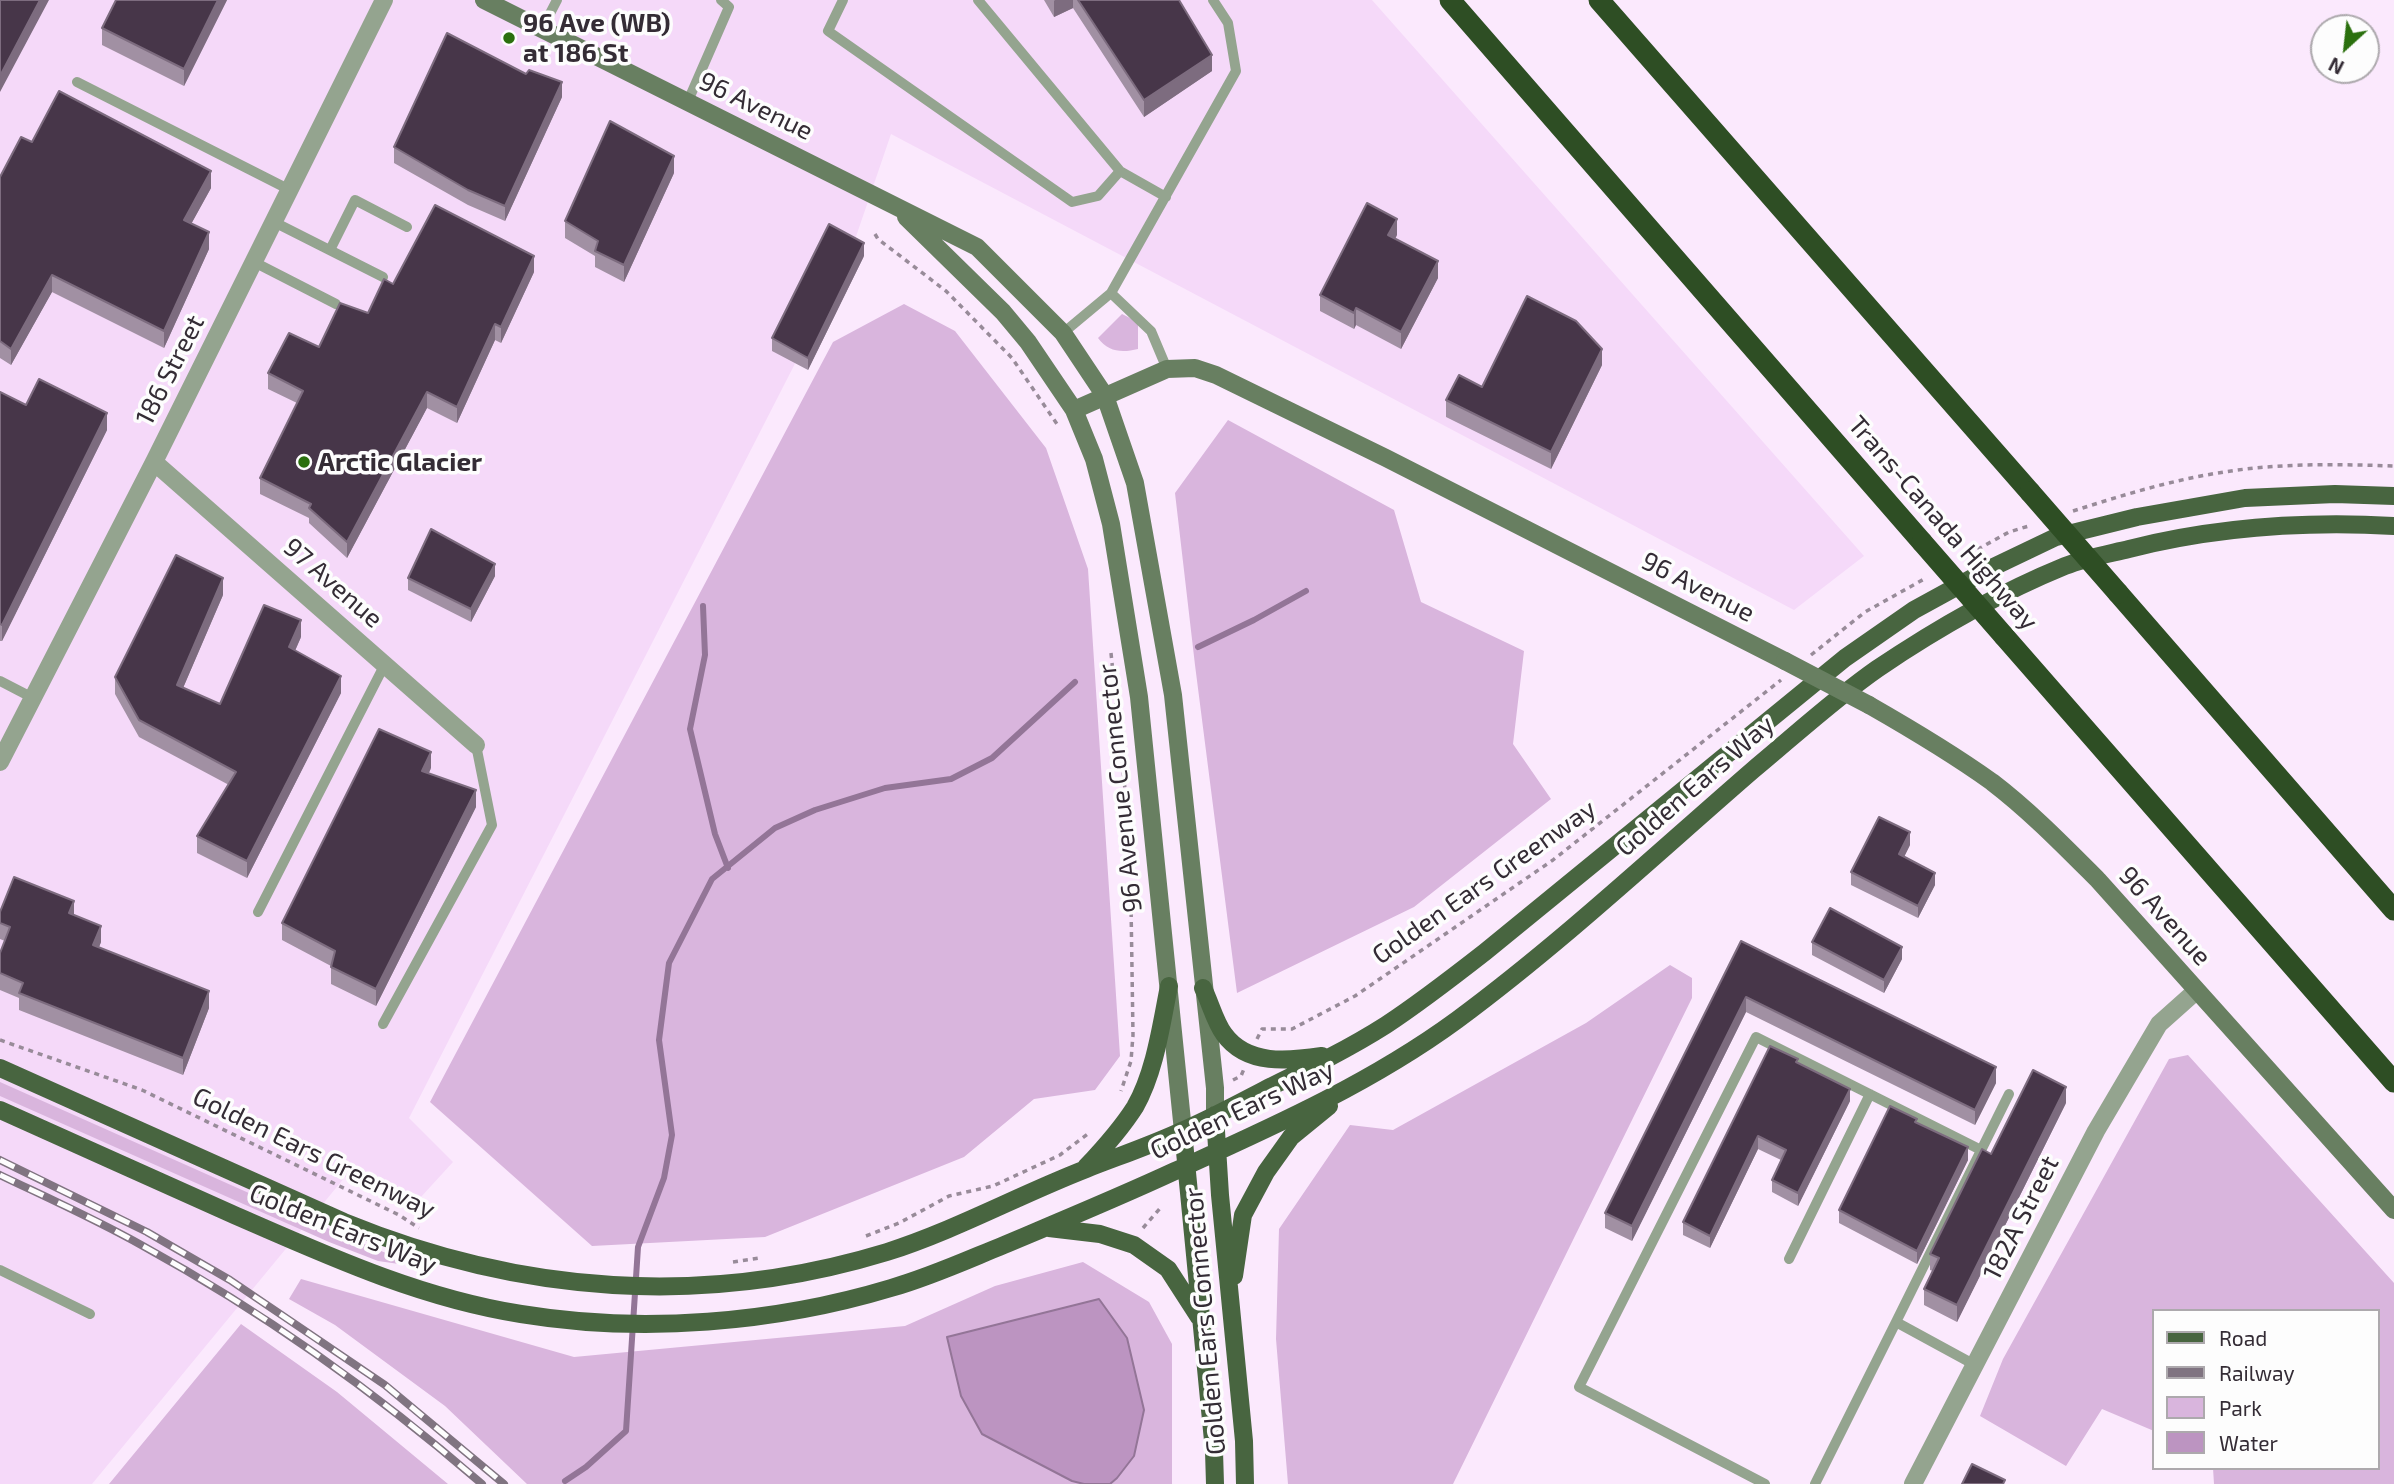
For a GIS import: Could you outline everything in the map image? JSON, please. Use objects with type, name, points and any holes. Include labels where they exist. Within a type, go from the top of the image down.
[{"type":"highway","name":"Trans-Canada Highway","points":[[1450,0],[2394,1082]]},
{"type":"highway","points":[[1599,0],[2394,910]]},
{"type":"main road","name":"96 Avenue","points":[[484,0],[977,247],[1063,333],[1105,396]]},
{"type":"main road","name":"96 Avenue","points":[[891,203],[1003,312],[1028,342],[1074,410],[1167,369],[1195,368],[1239,386],[1785,661],[1930,740],[1993,783],[2048,830],[2098,880],[2394,1210]]},
{"type":"main road","points":[[1105,396],[1135,483],[1171,682],[1215,1088],[1216,1153]]},
{"type":"main road","name":"96 Avenue Connector","points":[[1074,410],[1094,459],[1111,524],[1139,698],[1186,1166]]},
{"type":"main road","name":"Golden Ears Way","points":[[0,1068],[344,1222],[414,1248],[483,1267],[552,1280],[643,1287],[732,1284],[836,1266],[889,1251],[959,1225],[1083,1170],[1183,1131],[1336,1054],[1385,1026],[1434,992],[1845,658],[1914,610],[1987,570],[2056,537],[2137,517],[2245,498],[2334,494],[2394,496]]},
{"type":"main road","name":"Golden Ears Way","points":[[0,1110],[331,1258],[395,1283],[518,1314],[656,1324],[781,1314],[845,1301],[899,1286],[1045,1228],[1216,1153],[1352,1087],[1453,1023],[1508,981],[1871,673],[1934,631],[2006,593],[2071,564],[2150,544],[2245,528],[2335,523],[2394,526]]},
{"type":"main road","points":[[1083,1170],[1112,1139],[1136,1105],[1148,1074],[1169,986]]},
{"type":"main road","points":[[1203,988],[1224,1034],[1251,1054],[1284,1061],[1336,1054]]},
{"type":"main road","points":[[1230,1307],[1243,1215],[1266,1172],[1291,1137],[1352,1087]]},
{"type":"main road","name":"Golden Ears Connector","points":[[1216,1153],[1244,1441],[1245,1484]]},
{"type":"main road","name":"Golden Ears Connector","points":[[1186,1166],[1215,1484]]},
{"type":"main road","points":[[1045,1228],[1100,1234],[1134,1245],[1168,1269],[1202,1321]]},
{"type":"street","name":"186 Street","points":[[0,762],[154,462],[384,0]]},
{"type":"street","name":"97 Avenue","points":[[154,462],[476,745]]},
{"type":"street","name":"182A Street","points":[[1913,1484],[2096,1131],[2159,1024],[2196,990]]},
{"type":"lane","points":[[542,29],[557,0]]},
{"type":"lane","points":[[688,101],[729,7],[721,0]]},
{"type":"lane","points":[[844,0],[828,31],[1072,202],[1098,196],[1120,171]]},
{"type":"lane","points":[[978,0],[1120,171],[1166,197]]},
{"type":"lane","points":[[1063,333],[1111,293],[1237,71],[1228,23],[1213,0]]},
{"type":"lane","points":[[77,82],[290,190]]},
{"type":"lane","points":[[330,250],[355,200],[407,227]]},
{"type":"lane","points":[[274,222],[383,277]]},
{"type":"lane","points":[[254,262],[336,304]]},
{"type":"lane","points":[[1111,293],[1151,331],[1167,369]]},
{"type":"lane","points":[[258,912],[385,664]]},
{"type":"lane","points":[[0,681],[33,698]]},
{"type":"lane","points":[[383,1024],[492,825],[476,745]]},
{"type":"lane","points":[[1765,1484],[1579,1387],[1756,1037],[1981,1150]]},
{"type":"lane","points":[[1789,1259],[1870,1094]]},
{"type":"lane","points":[[1815,1484],[2009,1094]]},
{"type":"lane","points":[[0,1270],[90,1314]]},
{"type":"lane","points":[[1896,1322],[1975,1365]]},
{"type":"path","points":[[875,234],[946,291],[1012,358],[1062,432]]},
{"type":"path","points":[[2136,491],[2232,472],[2314,464],[2394,466]]},
{"type":"path","points":[[1110,647],[1130,838],[1133,1035],[1131,1061],[1119,1096]]},
{"type":"path","name":"Golden Ears Greenway","points":[[1262,1029],[1292,1029],[1355,996],[1553,860],[1713,734]]},
{"type":"path","name":"Golden Ears Greenway","points":[[0,1040],[142,1090],[400,1215],[428,1233]]},
{"type":"path","points":[[865,1237],[899,1223],[949,1196],[993,1186],[1060,1155],[1078,1144],[1098,1125]]},
{"type":"path","points":[[1142,1230],[1161,1206]]},
{"type":"path","points":[[733,1262],[761,1258]]},
{"type":"shaded area","points":[[0,0],[1372,0],[1864,556],[1794,610],[891,134],[848,260],[409,1118],[453,1162],[410,1209],[345,1177],[92,1484],[0,1484]]},
{"type":"green space","points":[[904,304],[955,331],[1046,448],[1088,569],[1120,1056],[1095,1090],[1034,1099],[964,1157],[765,1237],[592,1246],[430,1102],[833,342]]},
{"type":"green space","points":[[1122,314],[1138,322],[1138,349],[1116,350],[1106,346],[1098,338]]},
{"type":"green space","points":[[1228,420],[1394,510],[1421,602],[1524,651],[1513,744],[1551,799],[1414,907],[1237,993],[1175,493]]},
{"type":"green space","points":[[1670,965],[1692,978],[1692,998],[1453,1484],[1288,1484],[1276,1339],[1279,1229],[1350,1125],[1393,1130],[1586,1023]]},
{"type":"green space","points":[[2188,1055],[2394,1283],[2394,1484],[2214,1484],[2213,1470],[2380,1470],[2380,1309],[2152,1309],[2152,1430],[2102,1409],[2066,1466],[1980,1416],[2003,1359],[2169,1059]]},
{"type":"green space","points":[[0,1082],[400,1259],[399,1264],[378,1261],[329,1242],[0,1096]]},
{"type":"green space","points":[[1083,1262],[1149,1302],[1172,1344],[1172,1484],[1110,1484],[1117,1478],[1098,1299],[948,1337],[1072,1481],[1084,1484],[527,1484],[445,1406],[335,1325],[289,1299],[301,1279],[574,1357],[905,1326],[995,1286]]},
{"type":"green space","points":[[241,1324],[337,1392],[448,1484],[109,1484]]},
{"type":"water","points":[[1099,1299],[1127,1338],[1144,1410],[1134,1456],[1117,1478],[1110,1484],[1084,1484],[1072,1481],[982,1434],[961,1396],[947,1337]]},
{"type":"building","points":[[0,0],[40,0],[0,76]]},
{"type":"building","points":[[116,0],[218,0],[184,69],[102,28]]},
{"type":"building","points":[[1078,0],[1179,0],[1212,55],[1144,100]]},
{"type":"building","points":[[447,33],[526,74],[529,70],[562,82],[505,206],[468,190],[394,147]]},
{"type":"building","points":[[59,91],[211,171],[184,220],[209,232],[164,331],[52,275],[11,349],[0,341],[0,177],[21,137],[32,142]]},
{"type":"building","points":[[610,121],[674,156],[624,265],[595,251],[598,241],[565,221]]},
{"type":"building","points":[[1367,203],[1397,219],[1388,235],[1438,261],[1401,332],[1356,308],[1354,313],[1320,295]]},
{"type":"building","points":[[435,205],[534,256],[501,327],[495,324],[457,407],[427,392],[347,542],[309,508],[311,504],[260,478],[303,391],[268,373],[289,333],[319,347],[340,303],[368,313],[384,279],[393,284]]},
{"type":"building","points":[[829,224],[864,243],[808,358],[772,338]]},
{"type":"building","points":[[1527,296],[1576,321],[1602,349],[1551,452],[1446,400],[1459,375],[1482,387]]},
{"type":"building","points":[[39,379],[107,413],[2,625],[0,392],[26,405]]},
{"type":"building","points":[[431,529],[495,564],[471,609],[408,578]]},
{"type":"building","points":[[176,555],[223,578],[177,685],[220,704],[264,605],[301,620],[289,647],[341,676],[247,861],[197,836],[236,772],[139,720],[115,677]]},
{"type":"building","points":[[379,729],[431,752],[422,771],[476,790],[376,989],[331,967],[335,951],[282,923]]},
{"type":"building","points":[[1879,817],[1910,832],[1899,854],[1935,873],[1918,906],[1851,872]]},
{"type":"building","points":[[14,877],[74,901],[69,913],[101,926],[93,945],[209,991],[183,1058],[19,993],[23,983],[0,973],[0,953],[10,927],[0,923],[0,912]]},
{"type":"building","points":[[1830,908],[1902,947],[1884,980],[1812,942]]},
{"type":"building","points":[[1741,941],[1996,1067],[1975,1110],[1746,997],[1632,1226],[1605,1213]]},
{"type":"building","points":[[1770,1046],[1850,1089],[1798,1193],[1772,1180],[1786,1150],[1758,1136],[1710,1236],[1683,1222]]},
{"type":"building","points":[[2033,1070],[2066,1087],[1957,1305],[1924,1289],[1939,1258],[1930,1254],[1982,1149],[1991,1154]]},
{"type":"building","points":[[1890,1106],[1917,1119],[1915,1122],[1968,1147],[1917,1251],[1839,1210]]},
{"type":"building","points":[[1972,1464],[2005,1480],[2003,1484],[1962,1484]]},
{"type":"waterway","points":[[1198,647],[1306,591]]},
{"type":"waterway","points":[[703,606],[705,655],[690,729],[715,834],[728,868]]},
{"type":"waterway","points":[[565,1481],[586,1467],[626,1431],[638,1247],[664,1178],[672,1135],[659,1040],[669,963],[712,879],[775,828],[815,810],[885,788],[951,779],[992,758],[1075,682]]},
{"type":"railway","points":[[0,1160],[147,1232],[230,1280],[385,1385],[504,1484]]},
{"type":"railway","points":[[0,1175],[126,1236],[233,1299],[361,1386],[482,1484]]},
{"type":"place","name":"96 Ave (WB) at 186 St","points":[[509,38]]},
{"type":"place","name":"Arctic Glacier","points":[[304,462]]}]
